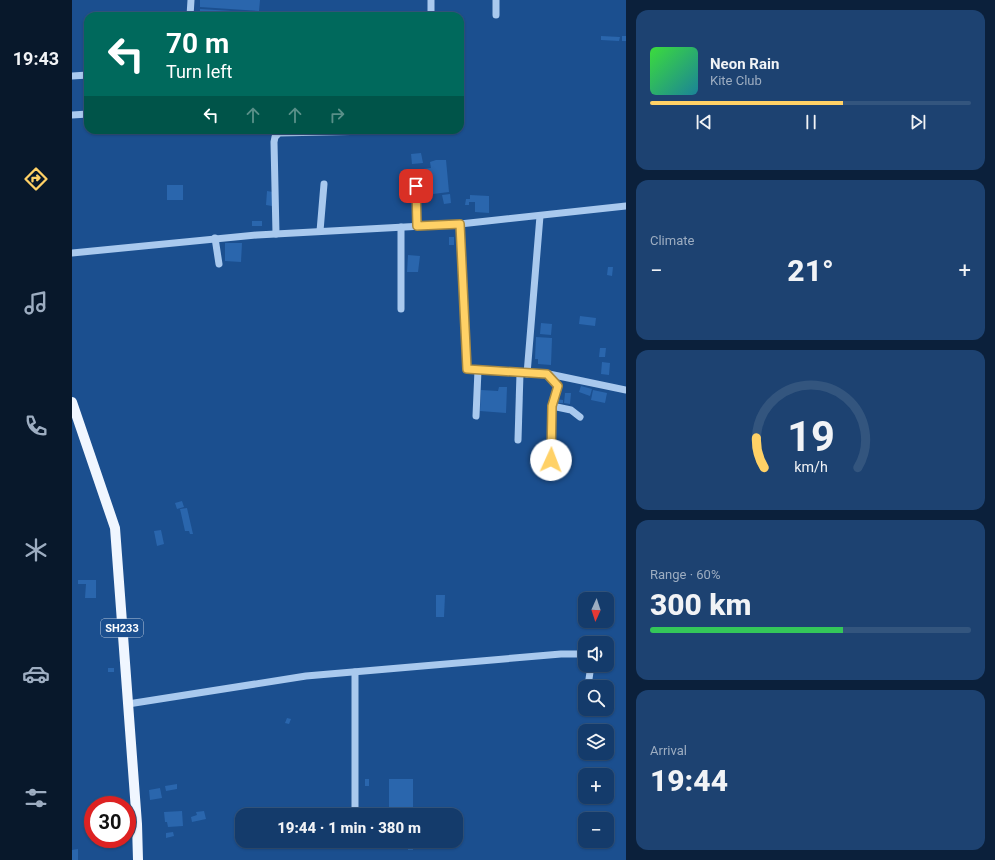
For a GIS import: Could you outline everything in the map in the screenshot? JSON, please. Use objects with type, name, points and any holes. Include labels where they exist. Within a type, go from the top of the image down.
[{"type":"main road","name":"SH233","points":[[72,402],[115,528],[137,824],[138,860]]},
{"type":"street","points":[[190,12],[191,0]]},
{"type":"street","points":[[431,0],[431,12]]},
{"type":"street","points":[[496,0],[496,15]]},
{"type":"street","points":[[72,76],[84,75]]},
{"type":"street","points":[[72,115],[84,114]]},
{"type":"street","points":[[276,234],[274,142],[277,134]]},
{"type":"street","points":[[416,173],[417,226]]},
{"type":"street","points":[[320,231],[324,184]]},
{"type":"street","points":[[72,253],[216,238],[460,224],[626,206]]},
{"type":"street","points":[[518,440],[540,216]]},
{"type":"street","points":[[460,224],[467,369],[524,374],[547,374],[626,390]]},
{"type":"street","points":[[401,309],[402,227]]},
{"type":"street","points":[[216,238],[219,264]]},
{"type":"street","points":[[476,416],[478,370]]},
{"type":"street","points":[[547,374],[558,386],[552,406],[551,460]]},
{"type":"street","points":[[552,406],[571,410],[580,417]]},
{"type":"street","points":[[128,704],[306,676],[553,654],[578,654]]},
{"type":"street","points":[[355,672],[355,808]]},
{"type":"building","points":[[200,0],[260,0],[259,11],[200,7]]},
{"type":"building","points":[[200,9],[247,12],[200,12]]},
{"type":"building","points":[[601,36],[620,37],[619,41],[601,40]]},
{"type":"building","points":[[622,36],[626,36],[626,41],[622,41]]},
{"type":"building","points":[[421,153],[423,163],[412,164],[411,154]]},
{"type":"building","points":[[436,160],[446,160],[449,192],[425,195],[423,169],[431,168],[430,162]]},
{"type":"building","points":[[167,185],[183,185],[183,200],[167,200]]},
{"type":"building","points":[[267,191],[273,192],[272,206],[266,205]]},
{"type":"building","points":[[450,194],[451,203],[444,204],[442,195]]},
{"type":"building","points":[[470,195],[489,196],[489,213],[475,212],[475,202],[469,202],[469,205],[465,205],[466,199],[470,199]]},
{"type":"building","points":[[252,221],[262,221],[262,226],[252,226]]},
{"type":"building","points":[[449,237],[454,237],[454,245],[449,245]]},
{"type":"building","points":[[225,243],[242,243],[241,262],[225,261]]},
{"type":"building","points":[[408,255],[420,256],[418,272],[407,272]]},
{"type":"building","points":[[608,267],[613,267],[612,276],[607,275]]},
{"type":"building","points":[[580,316],[596,318],[595,326],[579,324]]},
{"type":"building","points":[[541,323],[552,324],[551,335],[540,334]]},
{"type":"building","points":[[536,337],[552,338],[551,365],[538,364],[538,359],[535,359]]},
{"type":"building","points":[[600,348],[606,348],[605,357],[599,357]]},
{"type":"building","points":[[602,362],[610,363],[609,375],[601,374]]},
{"type":"building","points":[[581,386],[592,389],[590,396],[579,392]]},
{"type":"building","points":[[499,387],[507,387],[506,413],[480,411],[481,390],[498,391]]},
{"type":"building","points":[[593,390],[607,393],[605,403],[591,400]]},
{"type":"building","points":[[565,393],[571,393],[570,404],[564,403]]},
{"type":"building","points":[[556,399],[563,400],[563,403],[556,403]]},
{"type":"building","points":[[182,501],[184,507],[177,509],[175,503]]},
{"type":"building","points":[[187,508],[193,534],[190,534],[189,531],[185,531],[180,509]]},
{"type":"building","points":[[161,530],[164,544],[157,546],[154,531]]},
{"type":"building","points":[[78,580],[96,580],[96,598],[85,598],[86,584],[78,584]]},
{"type":"building","points":[[436,595],[445,595],[444,617],[436,617]]},
{"type":"building","points":[[108,668],[114,668],[114,672],[108,672]]},
{"type":"building","points":[[287,718],[291,719],[289,724],[285,723]]},
{"type":"building","points":[[365,779],[369,779],[369,786],[365,786]]},
{"type":"building","points":[[389,779],[413,779],[413,808],[389,808]]},
{"type":"building","points":[[177,784],[177,789],[166,791],[165,786]]},
{"type":"building","points":[[160,788],[162,798],[150,800],[149,790]]},
{"type":"building","points":[[182,811],[183,826],[168,827],[167,822],[165,822],[164,812]]},
{"type":"building","points":[[204,811],[206,819],[192,822],[191,817],[197,815],[196,812]]},
{"type":"building","points":[[173,832],[174,836],[166,838],[166,833]]},
{"type":"building","points":[[78,849],[78,860],[72,860],[72,850]]},
{"type":"route","points":[[416,186],[417,226],[460,224],[467,369],[527,374],[547,374],[558,386],[552,406],[551,460]]}]
